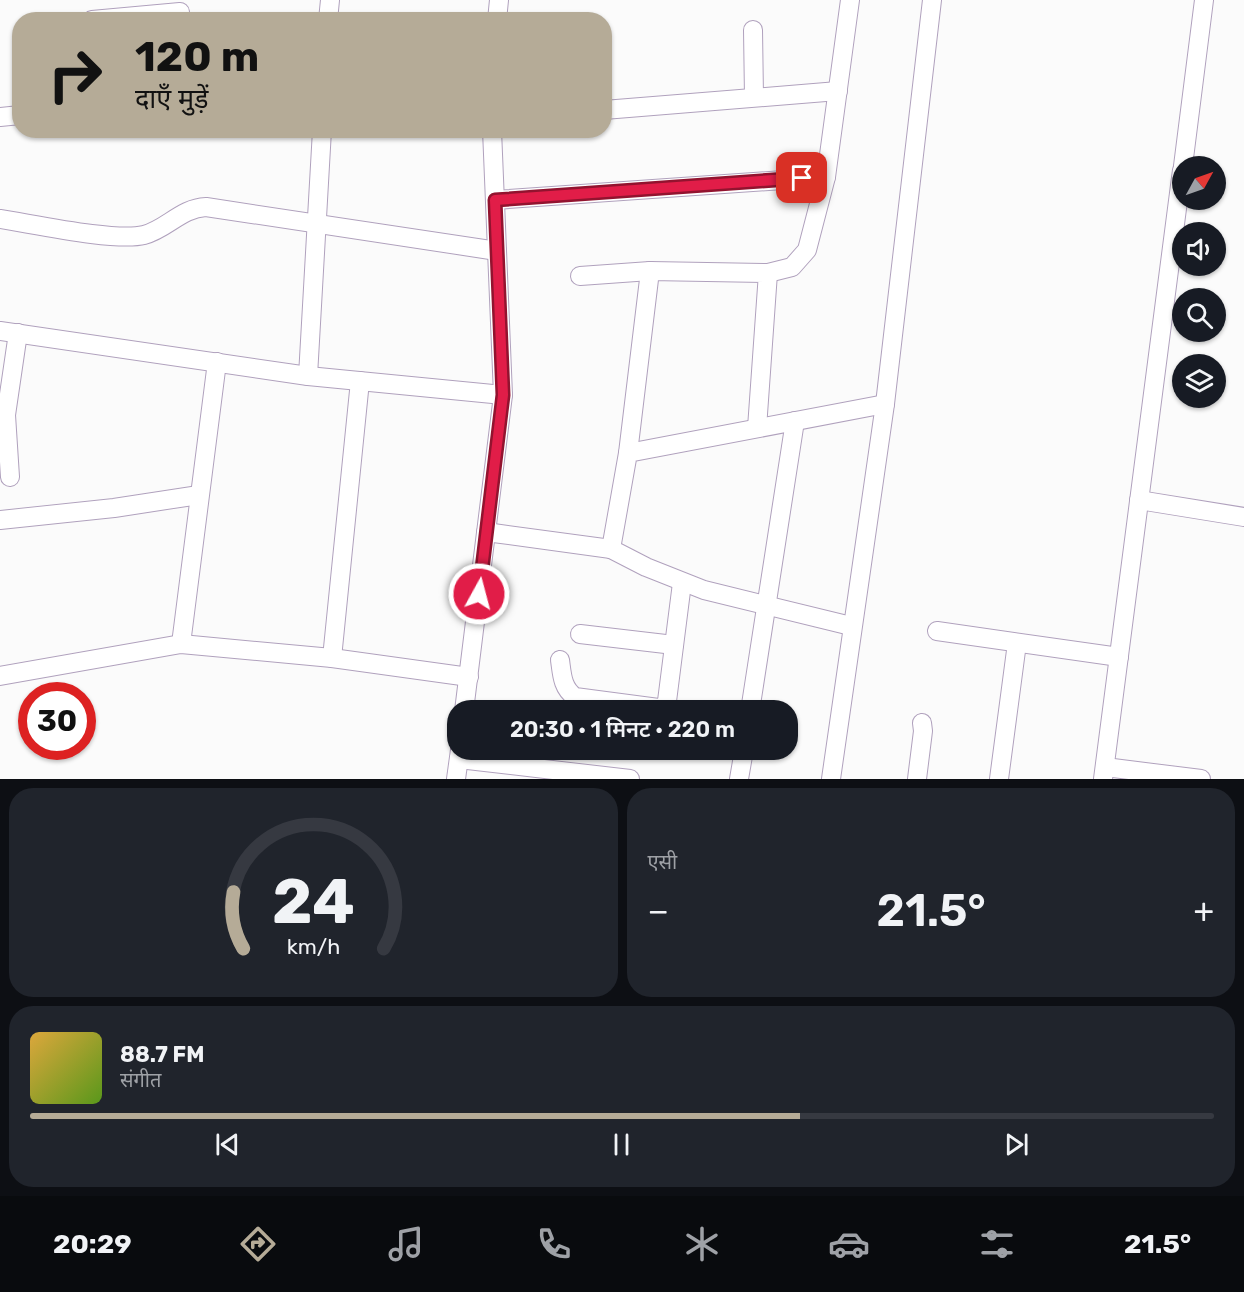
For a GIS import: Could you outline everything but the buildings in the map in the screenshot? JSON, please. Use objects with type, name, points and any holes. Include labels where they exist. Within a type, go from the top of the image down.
[{"type":"street","points":[[580,276],[650,271],[768,273],[792,267],[807,250],[826,177],[850,0]]},
{"type":"street","points":[[831,779],[851,626],[885,404],[932,0]]},
{"type":"street","points":[[1184,156],[1204,0]]},
{"type":"street","points":[[753,30],[754,97]]},
{"type":"street","points":[[612,109],[838,91]]},
{"type":"street","points":[[308,376],[321,138]]},
{"type":"street","points":[[466,700],[503,395],[492,138]]},
{"type":"street","points":[[495,200],[826,177]]},
{"type":"street","points":[[0,219],[128,237],[158,230],[194,207],[206,207],[497,250]]},
{"type":"street","points":[[1177,210],[1104,773],[1201,779]]},
{"type":"street","points":[[611,549],[628,453],[650,271]]},
{"type":"street","points":[[757,428],[768,273]]},
{"type":"street","points":[[10,477],[6,415],[9,332],[308,376],[503,395]]},
{"type":"street","points":[[181,644],[217,362]]},
{"type":"street","points":[[332,657],[360,381]]},
{"type":"street","points":[[628,453],[885,404]]},
{"type":"street","points":[[752,700],[795,421]]},
{"type":"street","points":[[0,520],[114,508],[199,495]]},
{"type":"street","points":[[1139,500],[1244,517]]},
{"type":"street","points":[[486,532],[611,549],[682,583],[851,626]]},
{"type":"street","points":[[560,660],[563,682],[569,693],[575,697],[666,709],[682,583]]},
{"type":"street","points":[[937,631],[1119,657]]},
{"type":"street","points":[[580,634],[674,645]]},
{"type":"street","points":[[999,779],[1017,643]]},
{"type":"street","points":[[0,676],[181,644],[332,657],[469,677]]},
{"type":"street","points":[[918,779],[922,723]]},
{"type":"street","points":[[456,779],[458,760]]},
{"type":"street","points":[[490,760],[573,776],[630,779]]},
{"type":"street","points":[[739,779],[742,760]]},
{"type":"route","points":[[479,594],[503,395],[495,200],[802,178]]}]
